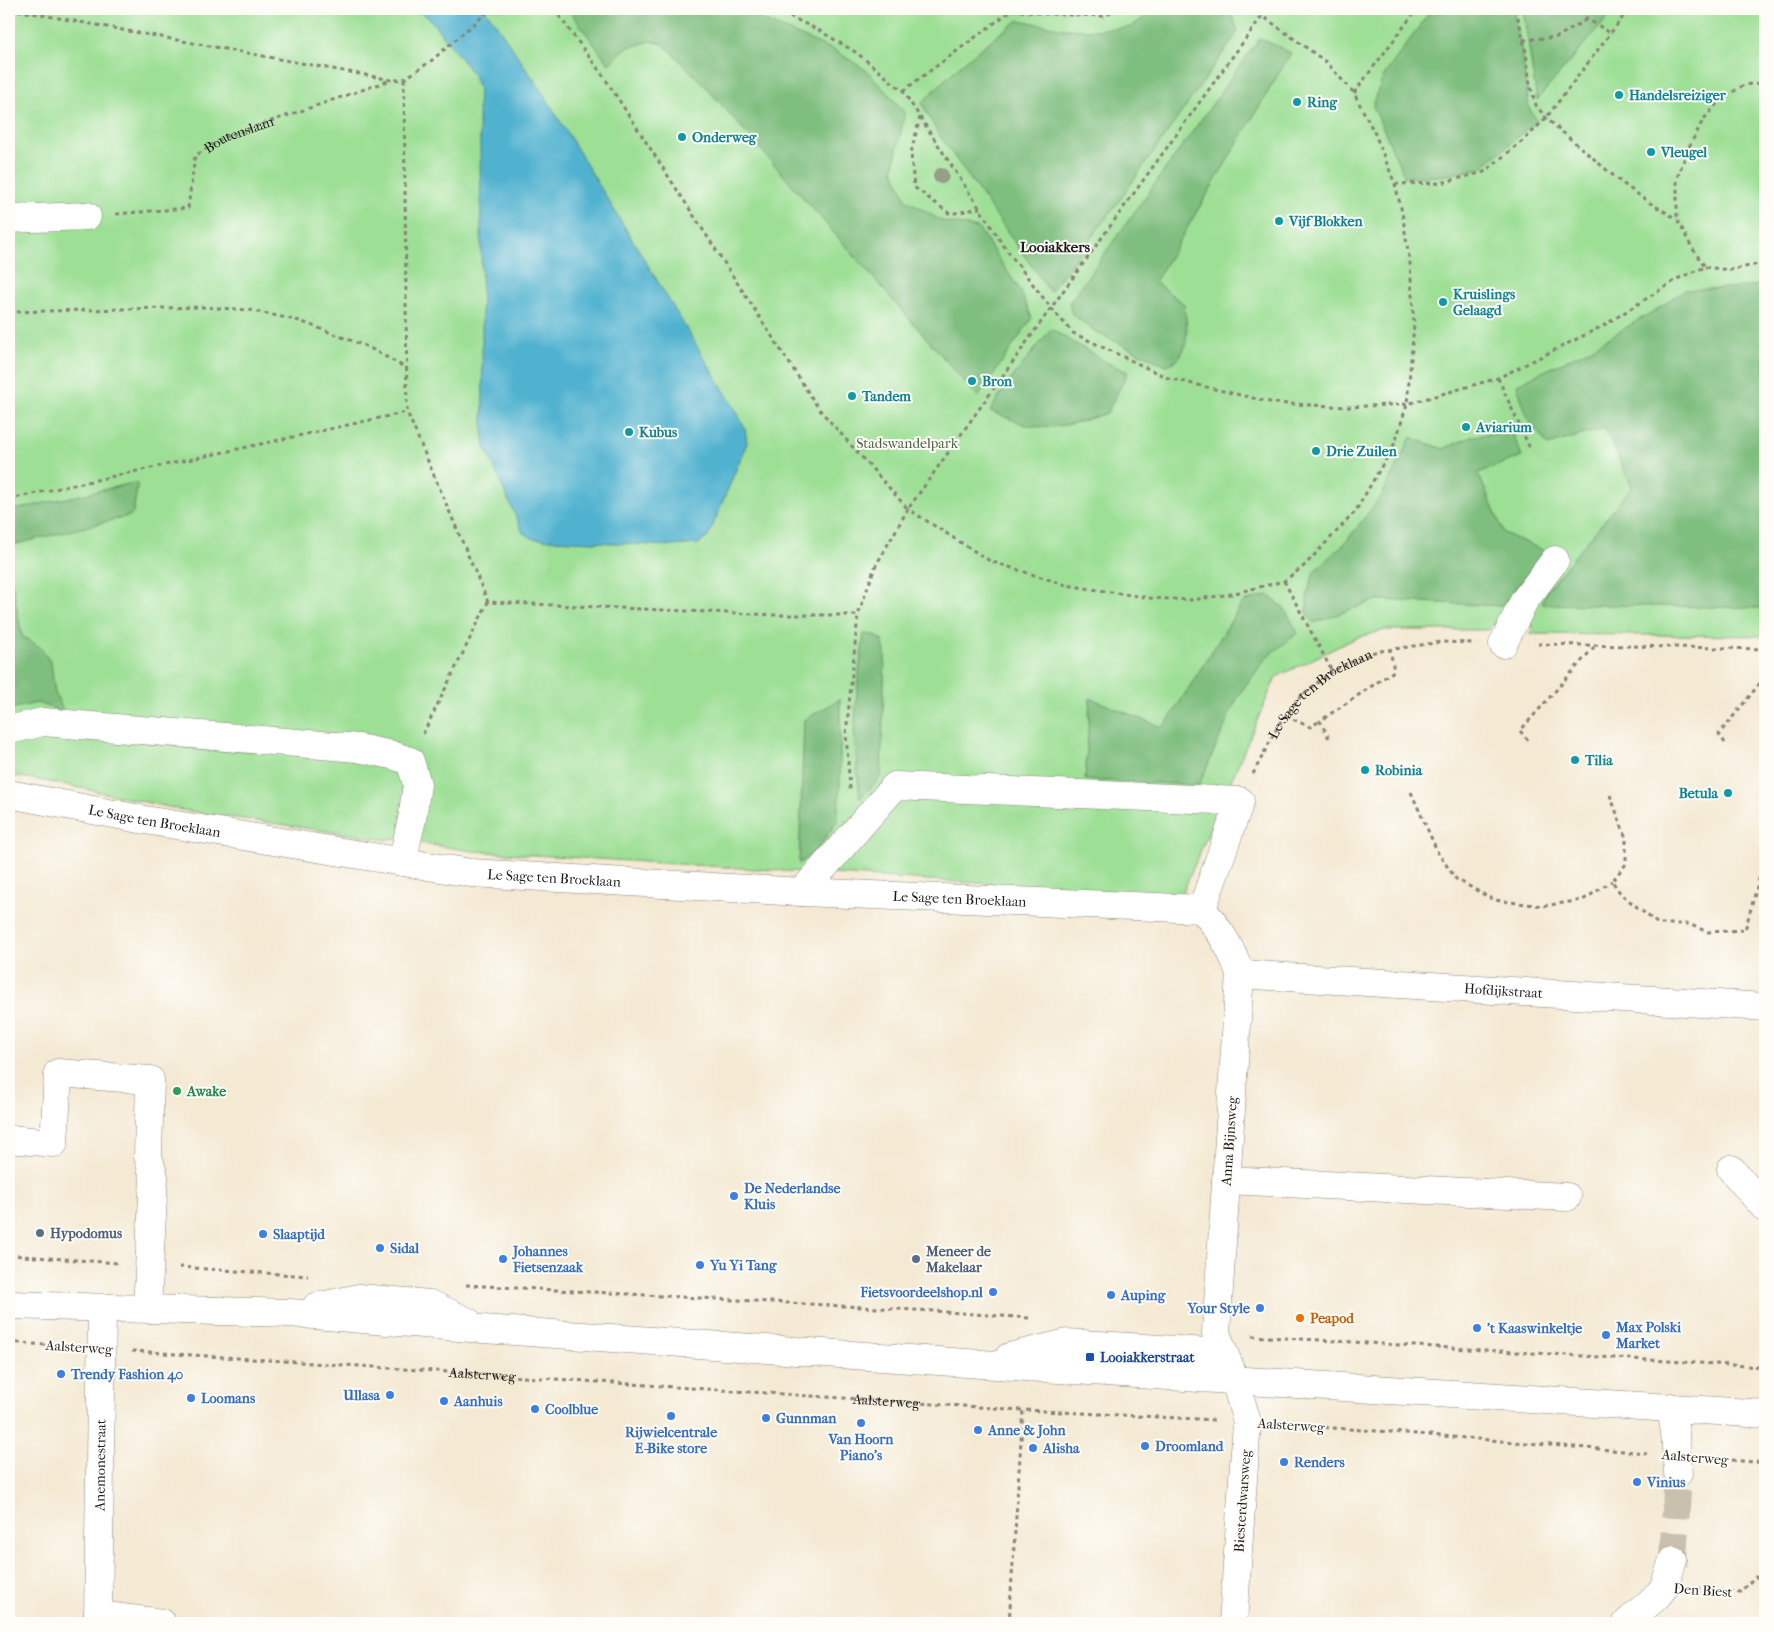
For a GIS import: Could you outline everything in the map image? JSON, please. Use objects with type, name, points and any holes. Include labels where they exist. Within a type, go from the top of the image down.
[{"type":"street","points":[[9,219],[87,216]]},
{"type":"street","points":[[1503,644],[1524,601],[1555,560]]},
{"type":"street","points":[[9,730],[43,722],[358,748],[410,761],[417,784],[412,819],[402,862]]},
{"type":"street","points":[[802,892],[895,786],[1240,801],[1202,909]]},
{"type":"street","name":"Le Sage ten Broeklaan","points":[[9,794],[145,820],[470,873],[802,892],[1202,909]]},
{"type":"street","name":"Anna Bijnsweg","points":[[1202,909],[1222,933],[1235,958],[1240,974],[1216,1333],[1235,1380]]},
{"type":"street","name":"Hofdijkstraat","points":[[1240,974],[1765,1008]]},
{"type":"street","points":[[9,1138],[54,1143],[58,1074],[150,1080],[148,1156],[154,1177],[147,1308]]},
{"type":"street","points":[[1731,1169],[1765,1208]]},
{"type":"street","points":[[1226,1180],[1567,1197]]},
{"type":"street","points":[[9,1305],[290,1313],[483,1329],[981,1364],[1066,1343],[1163,1349],[1207,1352],[1235,1380],[1765,1414]]},
{"type":"street","name":"Anemonestraat","points":[[98,1619],[102,1309]]},
{"type":"street","name":"Biesterdwarsweg","points":[[1233,1623],[1247,1422],[1235,1380]]},
{"type":"street","points":[[1671,1407],[1678,1464]]},
{"type":"street","name":"Den Biest","points":[[1627,1623],[1658,1595],[1664,1587],[1673,1560]]},
{"type":"street","points":[[98,1619],[162,1623]]},
{"type":"path","points":[[10,9],[392,80],[404,79],[431,60],[491,9]]},
{"type":"path","points":[[554,9],[604,77],[819,409],[908,510],[990,561],[1066,585],[1150,598],[1192,600],[1231,594],[1284,581],[1304,566],[1355,512],[1395,443],[1406,404],[1414,325],[1410,264],[1402,212],[1395,184],[1375,134],[1354,93],[1326,62],[1263,14],[1253,9]]},
{"type":"path","points":[[775,9],[820,31],[857,53],[903,91],[1006,248],[1051,308],[1073,333],[1168,378],[1274,403],[1349,407],[1406,404],[1498,378],[1603,326],[1679,278],[1705,267],[1730,270],[1759,264],[1765,265]]},
{"type":"path","points":[[903,91],[1011,9],[1045,14],[1103,16],[1121,9]]},
{"type":"path","points":[[858,826],[849,785],[846,734],[858,615],[875,566],[908,510],[1267,9]]},
{"type":"path","points":[[1354,93],[1416,9]]},
{"type":"path","points":[[1516,9],[1530,85],[1536,105],[1546,118],[1622,183],[1677,219]]},
{"type":"path","points":[[1583,9],[1587,19],[1611,33]]},
{"type":"path","points":[[1395,184],[1441,183],[1484,172],[1525,139],[1546,118],[1628,9]]},
{"type":"path","points":[[1523,40],[1557,37],[1587,19]]},
{"type":"path","points":[[404,79],[407,412],[488,602],[410,761]]},
{"type":"path","name":"Boutenslaan","points":[[87,216],[188,208],[195,156],[225,137],[392,80]]},
{"type":"path","points":[[1705,267],[1691,246],[1677,219],[1677,178],[1688,148],[1703,120],[1721,99],[1744,85],[1765,82]]},
{"type":"path","points":[[920,116],[911,152],[914,187],[950,214],[980,208]]},
{"type":"path","points":[[9,312],[202,307],[250,310],[317,328],[368,347],[406,368]]},
{"type":"path","points":[[1498,378],[1531,451]]},
{"type":"path","points":[[9,499],[407,412]]},
{"type":"path","points":[[1284,581],[1332,670]]},
{"type":"path","points":[[488,602],[774,615],[858,615]]},
{"type":"path","name":"Le Sage ten Broeklaan","points":[[1240,801],[1279,724],[1301,696],[1332,670],[1374,652],[1441,642],[1765,649]]},
{"type":"path","points":[[1528,740],[1520,731],[1595,646]]},
{"type":"path","points":[[1286,716],[1310,726],[1320,721],[1394,671],[1390,649]]},
{"type":"path","points":[[1725,743],[1719,734],[1765,678]]},
{"type":"path","points":[[1320,721],[1329,738]]},
{"type":"path","points":[[1411,792],[1438,853],[1456,879],[1494,900],[1543,906],[1583,900],[1612,880],[1626,864],[1626,838],[1610,795]]},
{"type":"path","points":[[1612,880],[1621,894],[1658,924],[1688,924],[1708,932],[1745,930],[1761,872],[1765,868]]},
{"type":"path","points":[[9,1255],[311,1276]]},
{"type":"path","points":[[459,1285],[923,1310],[1029,1318]]},
{"type":"path","points":[[1216,1333],[1288,1339],[1765,1367]]},
{"type":"path","name":"Aalsterweg","points":[[9,1342],[1023,1410],[1405,1433],[1678,1464],[1765,1463]]},
{"type":"path","points":[[1008,1623],[1023,1410]]},
{"type":"path","name":"Den Biest","points":[[1664,1587],[1740,1592],[1756,1577],[1765,1578]]},
{"type":"green space","name":"Stadswandelpark","points":[[9,9],[1765,9],[1765,636],[1530,634],[1533,625],[1492,625],[1489,630],[1385,630],[1356,638],[1276,677],[1181,896],[472,851],[182,810],[67,785],[9,775]]},
{"type":"green space","points":[[568,9],[737,9],[834,50],[866,70],[905,112],[893,169],[906,200],[942,221],[978,228],[1020,290],[1032,318],[978,397],[706,87],[663,44],[651,41],[626,48],[609,64]]},
{"type":"green space","points":[[1156,9],[1221,9],[1233,17],[1238,32],[1119,201],[1050,292],[937,132],[922,103],[968,59],[1019,20],[1064,29],[1094,30],[1131,27]]},
{"type":"green space","points":[[1432,9],[1513,9],[1521,48],[1529,108],[1537,121],[1481,168],[1443,176],[1405,177],[1373,106],[1385,74]]},
{"type":"green space","points":[[1523,9],[1615,9],[1537,100]]},
{"type":"green space","points":[[1260,38],[1291,53],[1155,282],[1184,304],[1186,318],[1187,334],[1181,355],[1175,361],[1165,365],[1096,332],[1072,314],[1069,303]]},
{"type":"green space","points":[[1765,284],[1765,608],[1542,604],[1546,591],[1632,487],[1605,428],[1548,445],[1527,418],[1517,384],[1588,350],[1659,308],[1684,290],[1747,287]]},
{"type":"green space","points":[[1051,329],[1108,363],[1128,372],[1107,413],[1076,423],[1044,427],[1023,424],[990,411],[1008,383]]},
{"type":"green space","points":[[1512,432],[1522,456],[1478,473],[1504,533],[1545,551],[1502,606],[1377,600],[1314,623],[1307,613],[1307,596],[1314,571],[1345,543],[1382,495],[1411,437],[1443,449],[1473,436]]},
{"type":"green space","points":[[138,482],[133,513],[129,516],[9,546],[9,511]]},
{"type":"green space","points":[[9,568],[22,636],[40,647],[51,663],[55,693],[64,712],[37,703],[9,709]]},
{"type":"green space","points":[[1268,595],[1284,608],[1298,633],[1267,657],[1238,696],[1199,785],[1085,780],[1090,698],[1161,727],[1166,724],[1243,602]]},
{"type":"green space","points":[[864,634],[875,635],[882,640],[885,652],[881,777],[860,799],[854,733]]},
{"type":"green space","points":[[840,699],[840,786],[837,822],[819,847],[799,864],[804,720]]},
{"type":"water","points":[[414,9],[484,9],[491,17],[543,93],[737,412],[745,429],[747,443],[708,537],[698,544],[672,546],[534,539],[523,533],[485,447],[483,429],[479,90],[472,73],[429,18]]},
{"type":"tunnel","points":[[1673,1560],[1678,1473]]},
{"type":"place","name":"Handelsreiziger","points":[[1619,95]]},
{"type":"place","name":"Ring","points":[[1297,102]]},
{"type":"place","name":"Onderweg","points":[[682,137]]},
{"type":"place","name":"Vleugel","points":[[1651,152]]},
{"type":"place","name":"Vijf Blokken","points":[[1279,221]]},
{"type":"place","name":"Kruislings Gelaagd","points":[[1443,302]]},
{"type":"place","name":"Bron","points":[[972,381]]},
{"type":"place","name":"Tandem","points":[[852,396]]},
{"type":"place","name":"Aviarium","points":[[1466,427]]},
{"type":"place","name":"Kubus","points":[[629,432]]},
{"type":"place","name":"Drie Zuilen","points":[[1316,451]]},
{"type":"place","name":"Tilia","points":[[1575,760]]},
{"type":"place","name":"Robinia","points":[[1365,770]]},
{"type":"place","name":"Betula","points":[[1728,793]]},
{"type":"place","name":"Awake","points":[[177,1091]]},
{"type":"place","name":"De Nederlandse Kluis","points":[[734,1196]]},
{"type":"place","name":"Hypodomus","points":[[40,1233]]},
{"type":"place","name":"Slaaptijd","points":[[263,1234]]},
{"type":"place","name":"Sidal","points":[[380,1248]]},
{"type":"place","name":"Johannes Fietsenzaak","points":[[503,1259]]},
{"type":"place","name":"Meneer de Makelaar","points":[[916,1259]]},
{"type":"place","name":"Yu Yi Tang","points":[[700,1265]]},
{"type":"place","name":"Fietsvoordeelshop.nl","points":[[993,1292]]},
{"type":"place","name":"Auping","points":[[1111,1295]]},
{"type":"place","name":"Your Style","points":[[1260,1308]]},
{"type":"place","name":"Peapod","points":[[1300,1318]]},
{"type":"place","name":"'t Kaaswinkeltje","points":[[1477,1328]]},
{"type":"place","name":"Max Polski Market","points":[[1606,1335]]},
{"type":"place","name":"Looiakkerstraat","points":[[1090,1357]]},
{"type":"place","name":"Trendy Fashion 40","points":[[61,1374]]},
{"type":"place","name":"Ullasa","points":[[390,1395]]},
{"type":"place","name":"Loomans","points":[[191,1398]]},
{"type":"place","name":"Aanhuis","points":[[444,1401]]},
{"type":"place","name":"Coolblue","points":[[535,1409]]},
{"type":"place","name":"Rijwielcentrale E-Bike store","points":[[671,1416]]},
{"type":"place","name":"Gunnman","points":[[766,1418]]},
{"type":"place","name":"Van Hoorn Piano's","points":[[861,1423]]},
{"type":"place","name":"Anne & John","points":[[978,1430]]},
{"type":"place","name":"Droomland","points":[[1145,1446]]},
{"type":"place","name":"Alisha","points":[[1033,1448]]},
{"type":"place","name":"Renders","points":[[1284,1462]]},
{"type":"place","name":"Vinius","points":[[1637,1482]]},
{"type":"district","name":"Looiakkers","points":[[1055,247]]}]
